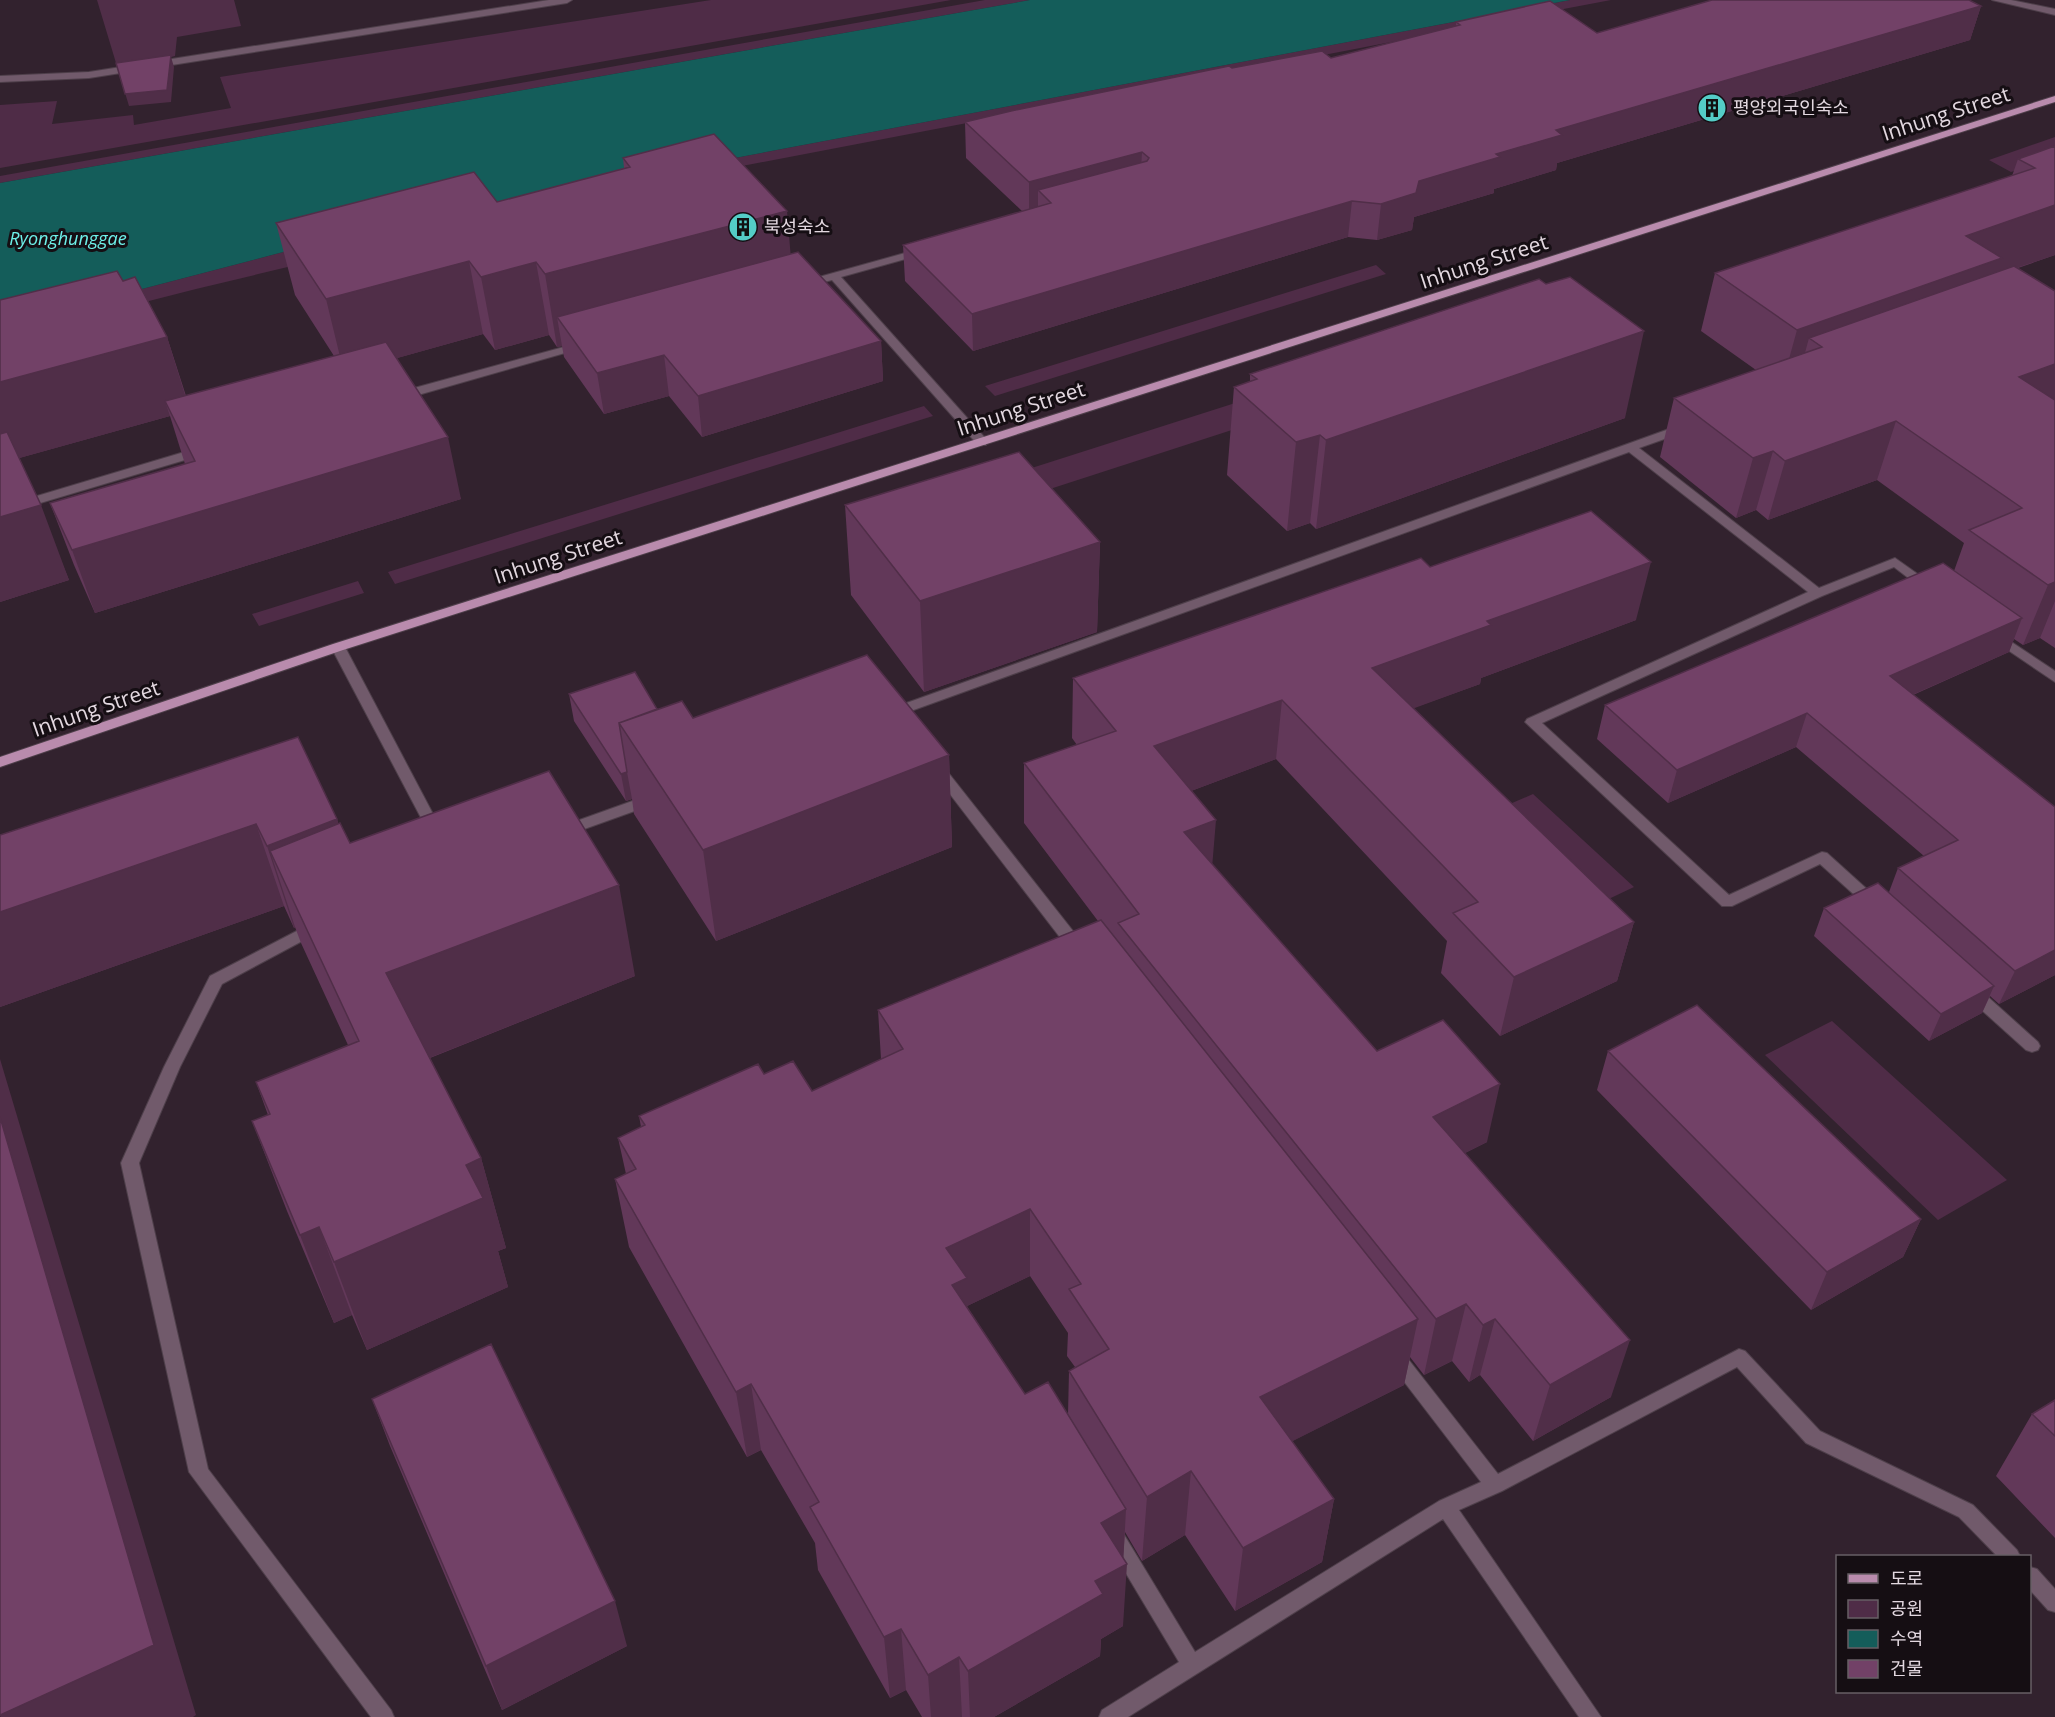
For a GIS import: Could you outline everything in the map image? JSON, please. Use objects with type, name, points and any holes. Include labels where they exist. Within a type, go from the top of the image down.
[{"type":"main road","name":"Inhung Street","points":[[0,762],[338,647],[2055,99]]},
{"type":"street","points":[[0,79],[89,75],[567,0]]},
{"type":"street","points":[[1997,0],[2055,12]]},
{"type":"street","points":[[788,288],[936,248]]},
{"type":"street","points":[[834,276],[982,442]]},
{"type":"street","points":[[386,399],[593,342]]},
{"type":"street","points":[[871,720],[898,717],[1697,423]]},
{"type":"street","points":[[0,511],[214,447]]},
{"type":"street","points":[[1630,447],[1817,593]]},
{"type":"street","points":[[1884,912],[1822,857],[1727,902],[1532,722],[1817,593],[1895,562],[1942,596]]},
{"type":"street","points":[[1980,624],[2055,678]]},
{"type":"street","points":[[338,647],[445,849]]},
{"type":"street","points":[[930,759],[1092,967]]},
{"type":"street","points":[[546,837],[669,793]]},
{"type":"street","points":[[336,919],[303,932],[216,981],[172,1067],[130,1162],[199,1472],[384,1717]]},
{"type":"street","points":[[1962,983],[2032,1046]]},
{"type":"street","points":[[1385,1344],[1495,1485]]},
{"type":"street","points":[[1109,1717],[1446,1507],[1495,1485],[1739,1357],[1813,1437],[1966,1511],[2008,1555]]},
{"type":"street","points":[[1446,1507],[1592,1717]]},
{"type":"street","points":[[1100,1513],[1192,1665]]},
{"type":"street","points":[[2031,1577],[2055,1603]]},
{"type":"green space","points":[[711,0],[951,0],[0,168],[0,105],[57,101],[52,124],[133,115],[134,125],[231,108],[220,77]]},
{"type":"green space","points":[[985,0],[1030,0],[0,183],[0,176]]},
{"type":"green space","points":[[1570,0],[1611,0],[716,171],[526,210],[196,289],[0,339],[0,326],[291,250],[629,178]]},
{"type":"green space","points":[[2055,137],[2055,157],[2011,172],[1989,160]]},
{"type":"green space","points":[[1376,265],[1386,274],[995,396],[985,386]]},
{"type":"green space","points":[[1526,310],[1549,327],[1007,503],[988,482]]},
{"type":"green space","points":[[924,406],[933,416],[395,584],[388,572]]},
{"type":"green space","points":[[358,581],[364,593],[259,626],[252,614]]},
{"type":"green space","points":[[1533,794],[1634,887],[1596,905],[1496,810]]},
{"type":"green space","points":[[1832,1021],[2007,1180],[1938,1220],[1765,1055]]},
{"type":"water","name":"Ryonghunggae","points":[[1030,0],[1570,0],[629,178],[291,250],[0,326],[0,183]]},
{"type":"building","points":[[1712,0],[1969,0],[1981,6],[1556,130],[1562,135],[1496,154],[1500,157],[1419,181],[1416,193],[1381,204],[1352,201],[972,314],[903,245],[1051,203],[1038,190],[1147,161],[1149,158],[1142,152],[1029,182],[965,122],[1229,66],[1232,68],[1322,51],[1331,58],[1460,25],[1456,22],[1550,1],[1597,33]]},
{"type":"building","points":[[171,55],[167,90],[125,94],[116,63]]},
{"type":"building","points":[[714,134],[787,211],[545,274],[536,262],[481,277],[469,261],[326,299],[276,223],[474,172],[497,202],[630,167],[623,158]]},
{"type":"building","points":[[2055,146],[2055,205],[1966,236],[2002,258],[1797,330],[1715,273],[2035,168],[2018,159]]},
{"type":"building","points":[[798,252],[881,341],[698,396],[664,355],[597,373],[557,317]]},
{"type":"building","points":[[2014,266],[2055,291],[2055,364],[2019,377],[2055,400],[2055,582],[2048,585],[1969,530],[2022,508],[1896,421],[1785,461],[1773,451],[1753,458],[1674,398],[1822,347],[1809,338]]},
{"type":"building","points":[[117,271],[123,281],[135,277],[167,337],[0,382],[0,300]]},
{"type":"building","points":[[1570,277],[1644,331],[1326,440],[1320,435],[1296,442],[1234,387],[1257,379],[1250,374],[1539,279],[1546,284]]},
{"type":"building","points":[[386,342],[448,437],[72,550],[50,503],[195,461],[165,401]]},
{"type":"building","points":[[7,432],[41,505],[0,517],[0,434]]},
{"type":"building","points":[[1019,452],[1100,542],[920,601],[845,505]]},
{"type":"building","points":[[1591,511],[1651,562],[1487,621],[1491,625],[1372,668],[1634,922],[1514,977],[1453,913],[1478,902],[1282,700],[1154,746],[1216,820],[1184,832],[1377,1051],[1443,1020],[1500,1084],[1433,1117],[1630,1340],[1550,1385],[1495,1319],[1483,1325],[1466,1304],[1436,1319],[1118,923],[1139,914],[1024,763],[1116,731],[1073,678],[1421,558],[1430,567]]},
{"type":"building","points":[[1943,563],[2022,618],[1890,676],[2055,807],[2055,950],[2015,971],[1898,868],[1958,840],[1807,713],[1677,770],[1605,705]]},
{"type":"building","points":[[867,655],[949,755],[703,850],[619,723],[682,701],[693,718]]},
{"type":"building","points":[[635,672],[657,709],[619,723],[627,772],[621,774],[569,694]]},
{"type":"building","points":[[298,737],[337,819],[267,846],[256,824],[0,912],[0,835]]},
{"type":"building","points":[[549,771],[619,885],[386,973],[481,1158],[466,1165],[483,1198],[334,1262],[319,1227],[300,1235],[252,1121],[270,1114],[256,1082],[359,1041],[270,851],[340,823],[350,843]]},
{"type":"building","points":[[1878,883],[1994,986],[1941,1014],[1824,908]]},
{"type":"building","points":[[1101,920],[1418,1319],[1260,1397],[1334,1499],[1243,1548],[1191,1471],[1147,1497],[1069,1371],[1109,1349],[1069,1289],[1081,1284],[1030,1209],[946,1248],[967,1278],[952,1285],[1025,1394],[1048,1382],[1126,1509],[1101,1523],[1127,1564],[1095,1581],[1103,1594],[968,1671],[959,1657],[928,1675],[901,1629],[884,1637],[810,1507],[819,1502],[751,1384],[736,1392],[615,1179],[636,1169],[618,1138],[645,1125],[639,1116],[758,1064],[764,1074],[793,1061],[812,1091],[903,1049],[878,1010]]},
{"type":"building","points":[[1697,1005],[1921,1219],[1827,1272],[1608,1051]]},
{"type":"building","points":[[0,1117],[154,1645],[0,1715]]},
{"type":"building","points":[[491,1344],[615,1601],[486,1666],[372,1399]]},
{"type":"building","points":[[2055,1400],[2055,1436],[2032,1414]]},
{"type":"place","name":"평양외국인숙소","points":[[1712,108]]},
{"type":"place","name":"북성숙소","points":[[743,227]]}]
